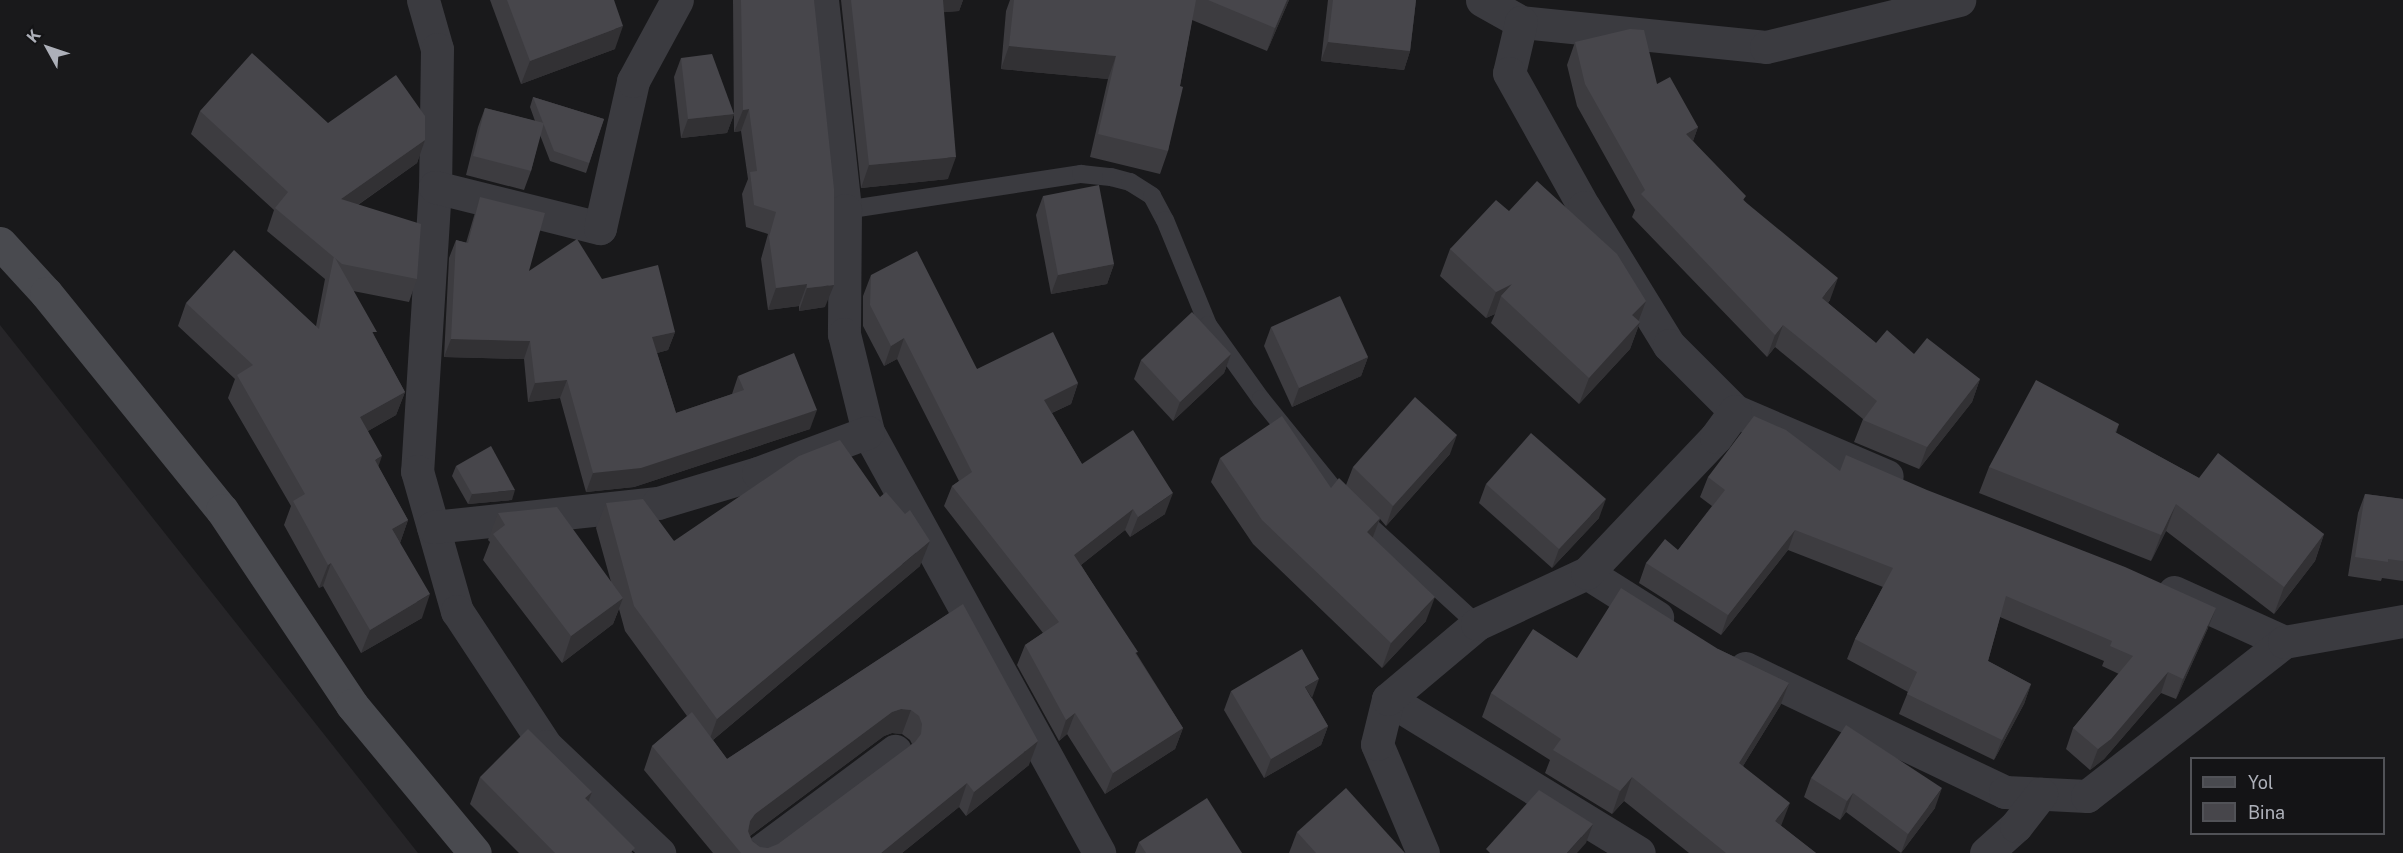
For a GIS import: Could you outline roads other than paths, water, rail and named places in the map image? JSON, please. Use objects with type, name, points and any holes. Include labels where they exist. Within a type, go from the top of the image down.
[{"type":"street","points":[[423,0],[437,49],[435,188],[417,471],[457,611],[546,746],[659,853]]},
{"type":"street","points":[[435,188],[600,228],[633,81],[677,0]]},
{"type":"street","points":[[822,0],[844,210],[844,333],[868,432],[1099,853]]},
{"type":"street","points":[[1482,0],[1521,22],[1766,47],[1959,0]]},
{"type":"street","points":[[1521,22],[1509,73],[1584,207],[1669,345],[1735,411],[1915,489]]},
{"type":"street","points":[[0,243],[46,293],[222,510],[352,705],[476,853]]},
{"type":"street","points":[[1423,853],[1377,744],[1388,699],[1478,624],[1587,573],[1716,437],[1735,411]]},
{"type":"street","points":[[433,527],[658,503],[758,473],[868,432]]},
{"type":"street","points":[[1587,573],[1678,630]]},
{"type":"street","points":[[2146,579],[2284,642]]},
{"type":"street","points":[[1719,656],[2005,792],[2087,796],[2284,642],[2403,621]]},
{"type":"street","points":[[1388,699],[1640,853]]},
{"type":"street","points":[[758,853],[895,751]]},
{"type":"street","points":[[1986,853],[2016,826],[2041,794]]},
{"type":"lane","points":[[844,210],[1081,174],[1111,177],[1130,182],[1152,196],[1166,220],[1208,326],[1261,399],[1346,504],[1478,624]]}]
